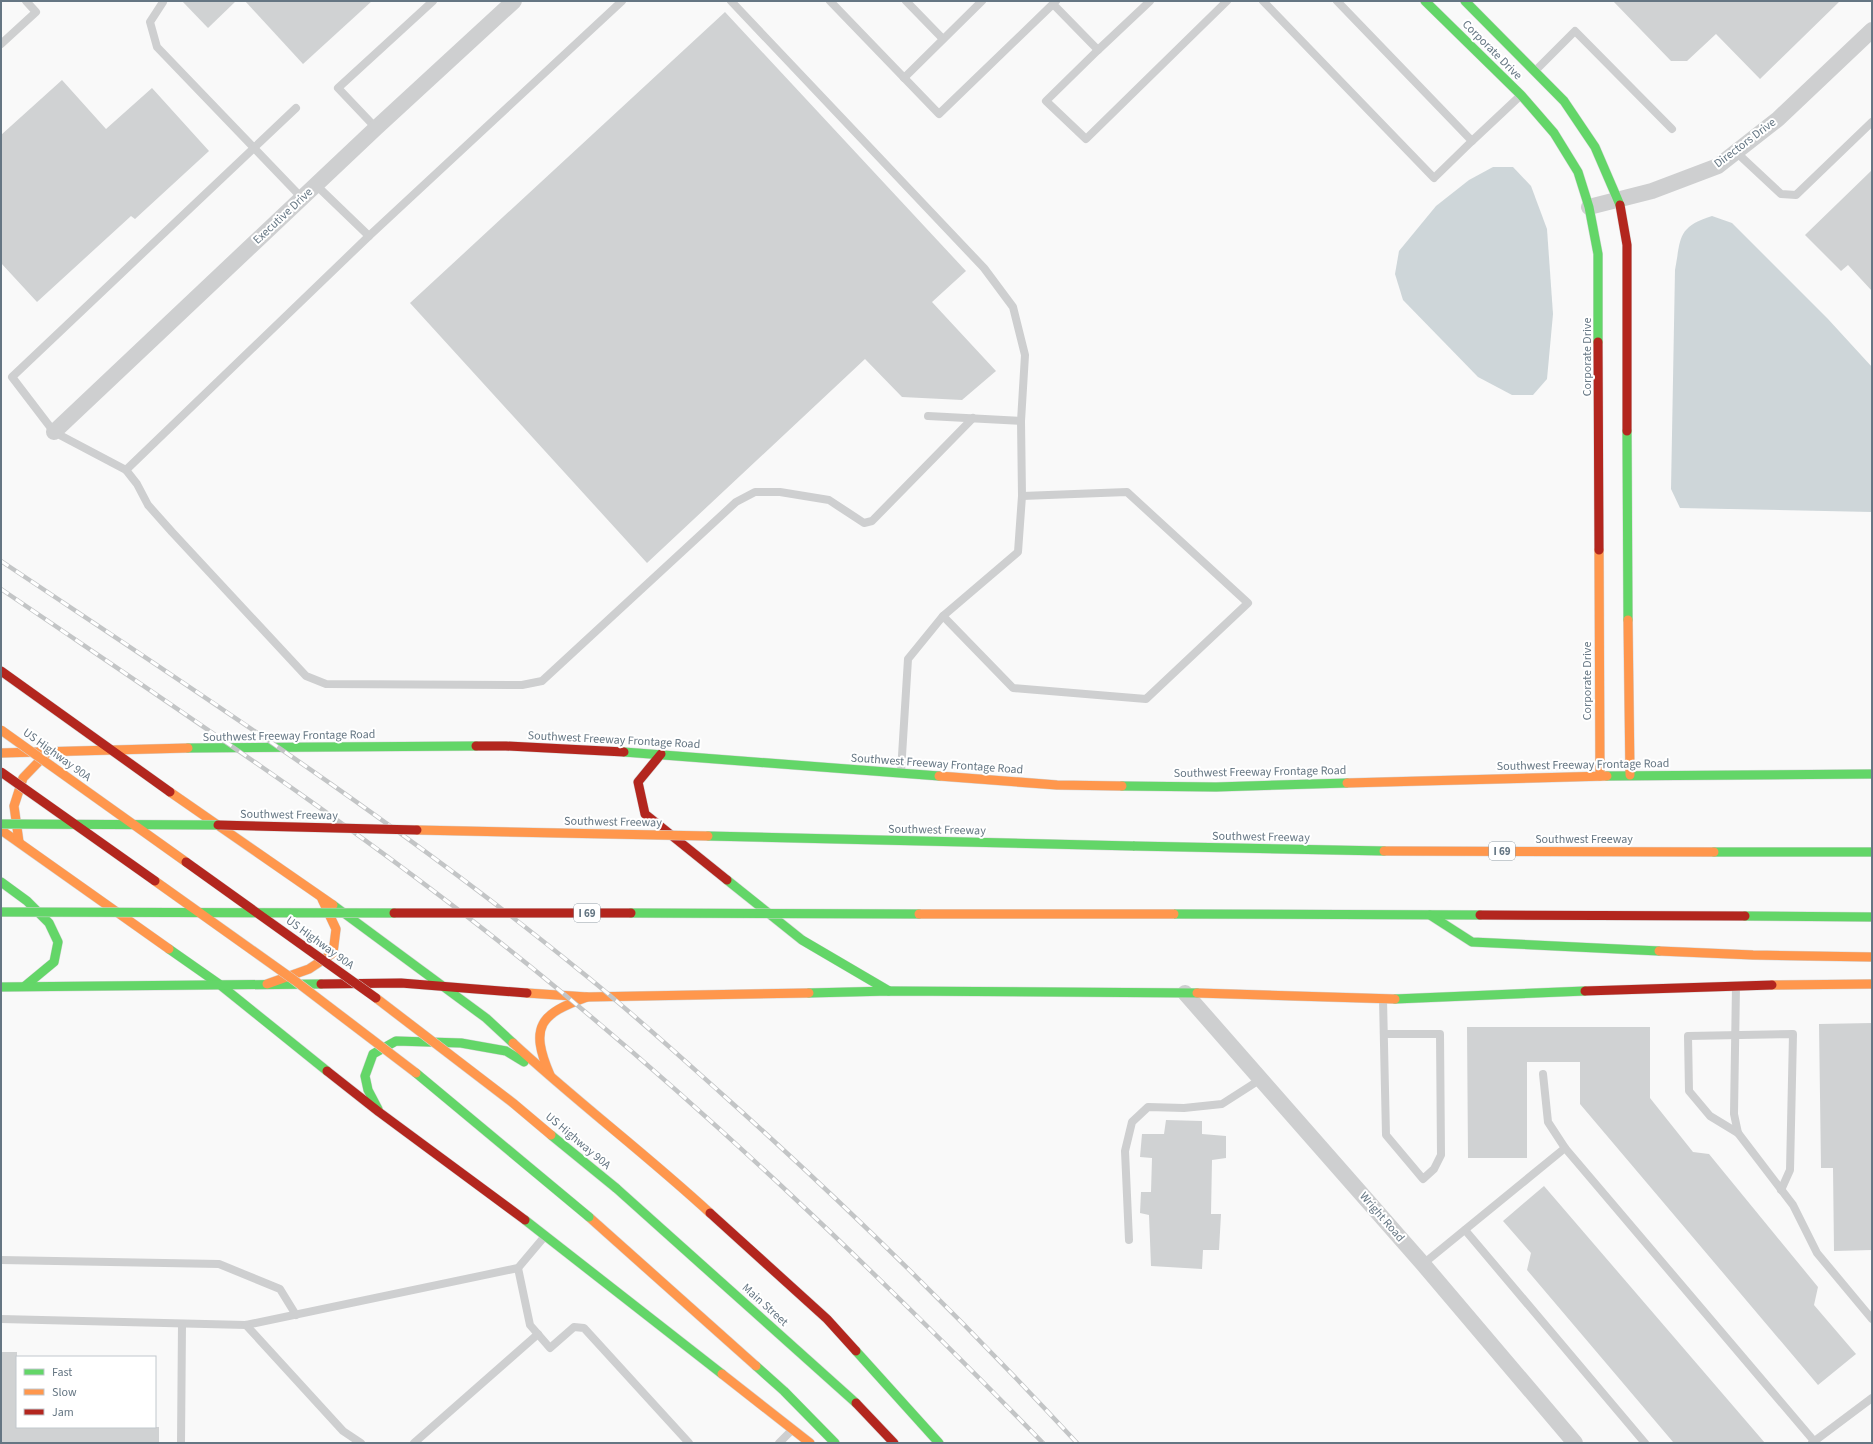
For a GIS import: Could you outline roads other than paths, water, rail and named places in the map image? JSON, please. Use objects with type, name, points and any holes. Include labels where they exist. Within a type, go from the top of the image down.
[{"type":"main road","name":"Corporate Drive","points":[[1425,1],[1521,95],[1554,133],[1578,172],[1589,207],[1598,254],[1600,776]]},
{"type":"main road","name":"Corporate Drive","points":[[1465,1],[1564,101],[1595,147],[1619,200],[1627,245],[1628,647],[1630,775]]},
{"type":"main road","points":[[1,671],[109,749],[320,896],[486,1018],[551,1078],[662,1169],[827,1319],[939,1443]]},
{"type":"main road","name":"US Highway 90A","points":[[1,730],[402,1017],[513,1103],[616,1188]]},
{"type":"main road","name":"Southwest Freeway Frontage Road","points":[[1,753],[109,749],[506,746],[661,754],[1057,785],[1216,787],[1630,775],[1872,774]]},
{"type":"main road","points":[[19,843],[14,806],[24,778],[48,752]]},
{"type":"main road","points":[[661,754],[638,782],[645,814],[802,940],[890,991]]},
{"type":"main road","points":[[1,772],[294,980],[421,1077],[589,1217],[784,1391],[835,1443]]},
{"type":"main road","name":"Southwest Freeway","points":[[1,824],[169,824],[1337,851],[1872,852]]},
{"type":"main road","points":[[1,830],[219,984],[379,1112],[545,1236],[810,1443]]},
{"type":"main road","points":[[1,882],[27,901],[49,923],[58,942],[54,962],[25,986]]},
{"type":"main road","points":[[267,984],[309,969],[333,953],[336,929],[320,896]]},
{"type":"main road","name":"I 69","points":[[1,912],[1872,916]]},
{"type":"main road","points":[[1430,915],[1472,942],[1754,956],[1872,957]]},
{"type":"main road","points":[[1,987],[401,983],[587,997],[890,991],[1185,993],[1408,999],[1736,986],[1872,984]]},
{"type":"main road","points":[[551,1078],[540,1050],[541,1032],[551,1013],[587,997]]},
{"type":"main road","points":[[379,1112],[368,1090],[365,1076],[374,1054],[396,1041],[461,1043],[506,1051],[551,1078]]},
{"type":"main road","name":"Main Street","points":[[616,1188],[860,1406],[894,1443]]},
{"type":"street","name":"Executive Drive","points":[[54,432],[316,184],[514,1]]},
{"type":"street","name":"Directors Drive","points":[[1589,207],[1652,191],[1718,166],[1778,120],[1872,30]]},
{"type":"street","name":"Wright Road","points":[[1185,993],[1423,1264],[1575,1443]]},
{"type":"lane","points":[[1,44],[36,12],[26,1]]},
{"type":"lane","points":[[376,128],[338,88],[433,1]]},
{"type":"lane","points":[[126,470],[369,236],[622,1]]},
{"type":"lane","points":[[731,1],[984,268],[1013,307],[1025,355],[1021,421],[1022,496],[1018,552],[943,616],[908,659],[901,773]]},
{"type":"lane","points":[[830,1],[939,114],[1055,2],[1098,50]]},
{"type":"lane","points":[[906,1],[943,39]]},
{"type":"lane","points":[[904,78],[982,1]]},
{"type":"lane","points":[[1150,1],[1046,101],[1086,139],[1227,1]]},
{"type":"lane","points":[[1263,1],[1434,178],[1521,95]]},
{"type":"lane","points":[[1337,1],[1472,141]]},
{"type":"lane","points":[[163,2],[150,22],[157,47],[302,198]]},
{"type":"lane","points":[[1534,72],[1575,31],[1672,129]]},
{"type":"lane","points":[[296,108],[255,149],[12,377],[54,432],[126,470],[137,484],[148,505],[306,676],[326,684],[522,685],[542,681],[736,502],[755,492],[780,492],[829,500],[864,523],[872,521],[973,418]]},
{"type":"lane","points":[[1736,152],[1781,194],[1796,195],[1872,122]]},
{"type":"lane","points":[[316,184],[369,236]]},
{"type":"lane","points":[[928,416],[1021,421]]},
{"type":"lane","points":[[943,616],[1013,688],[1146,699],[1248,603],[1127,492],[1022,496]]},
{"type":"lane","points":[[1736,986],[1734,1114],[1738,1133]]},
{"type":"lane","points":[[1383,998],[1386,1135],[1423,1179],[1434,1169],[1441,1155],[1440,1034],[1384,1034]]},
{"type":"lane","points":[[1781,1190],[1790,1170],[1793,1034],[1688,1036],[1689,1091],[1710,1116],[1738,1133],[1781,1190],[1793,1205],[1817,1253],[1872,1319]]},
{"type":"lane","points":[[1543,1074],[1548,1122],[1565,1148],[1813,1442],[1872,1398]]},
{"type":"lane","points":[[1128,1240],[1125,1151],[1132,1122],[1148,1107],[1184,1108],[1222,1104],[1261,1079]]},
{"type":"lane","points":[[1423,1264],[1565,1148]]},
{"type":"lane","points":[[1464,1230],[1645,1443]]},
{"type":"lane","points":[[1,1319],[246,1325],[518,1268],[545,1236]]},
{"type":"lane","points":[[1,1260],[220,1264],[280,1289],[296,1315]]},
{"type":"lane","points":[[518,1268],[530,1325],[550,1348],[574,1327],[584,1328],[689,1443]]},
{"type":"lane","points":[[181,1443],[182,1324]]},
{"type":"lane","points":[[246,1325],[343,1431],[361,1443]]},
{"type":"lane","points":[[414,1443],[538,1334]]},
{"type":"lane","points":[[779,1443],[793,1430]]},
{"type":"railway","points":[[1,561],[222,709],[367,810],[510,915],[597,985],[722,1094],[814,1178],[948,1308],[1077,1443]]},
{"type":"railway","points":[[1,589],[203,726],[337,820],[531,967],[730,1138],[920,1319],[1043,1443]]}]
